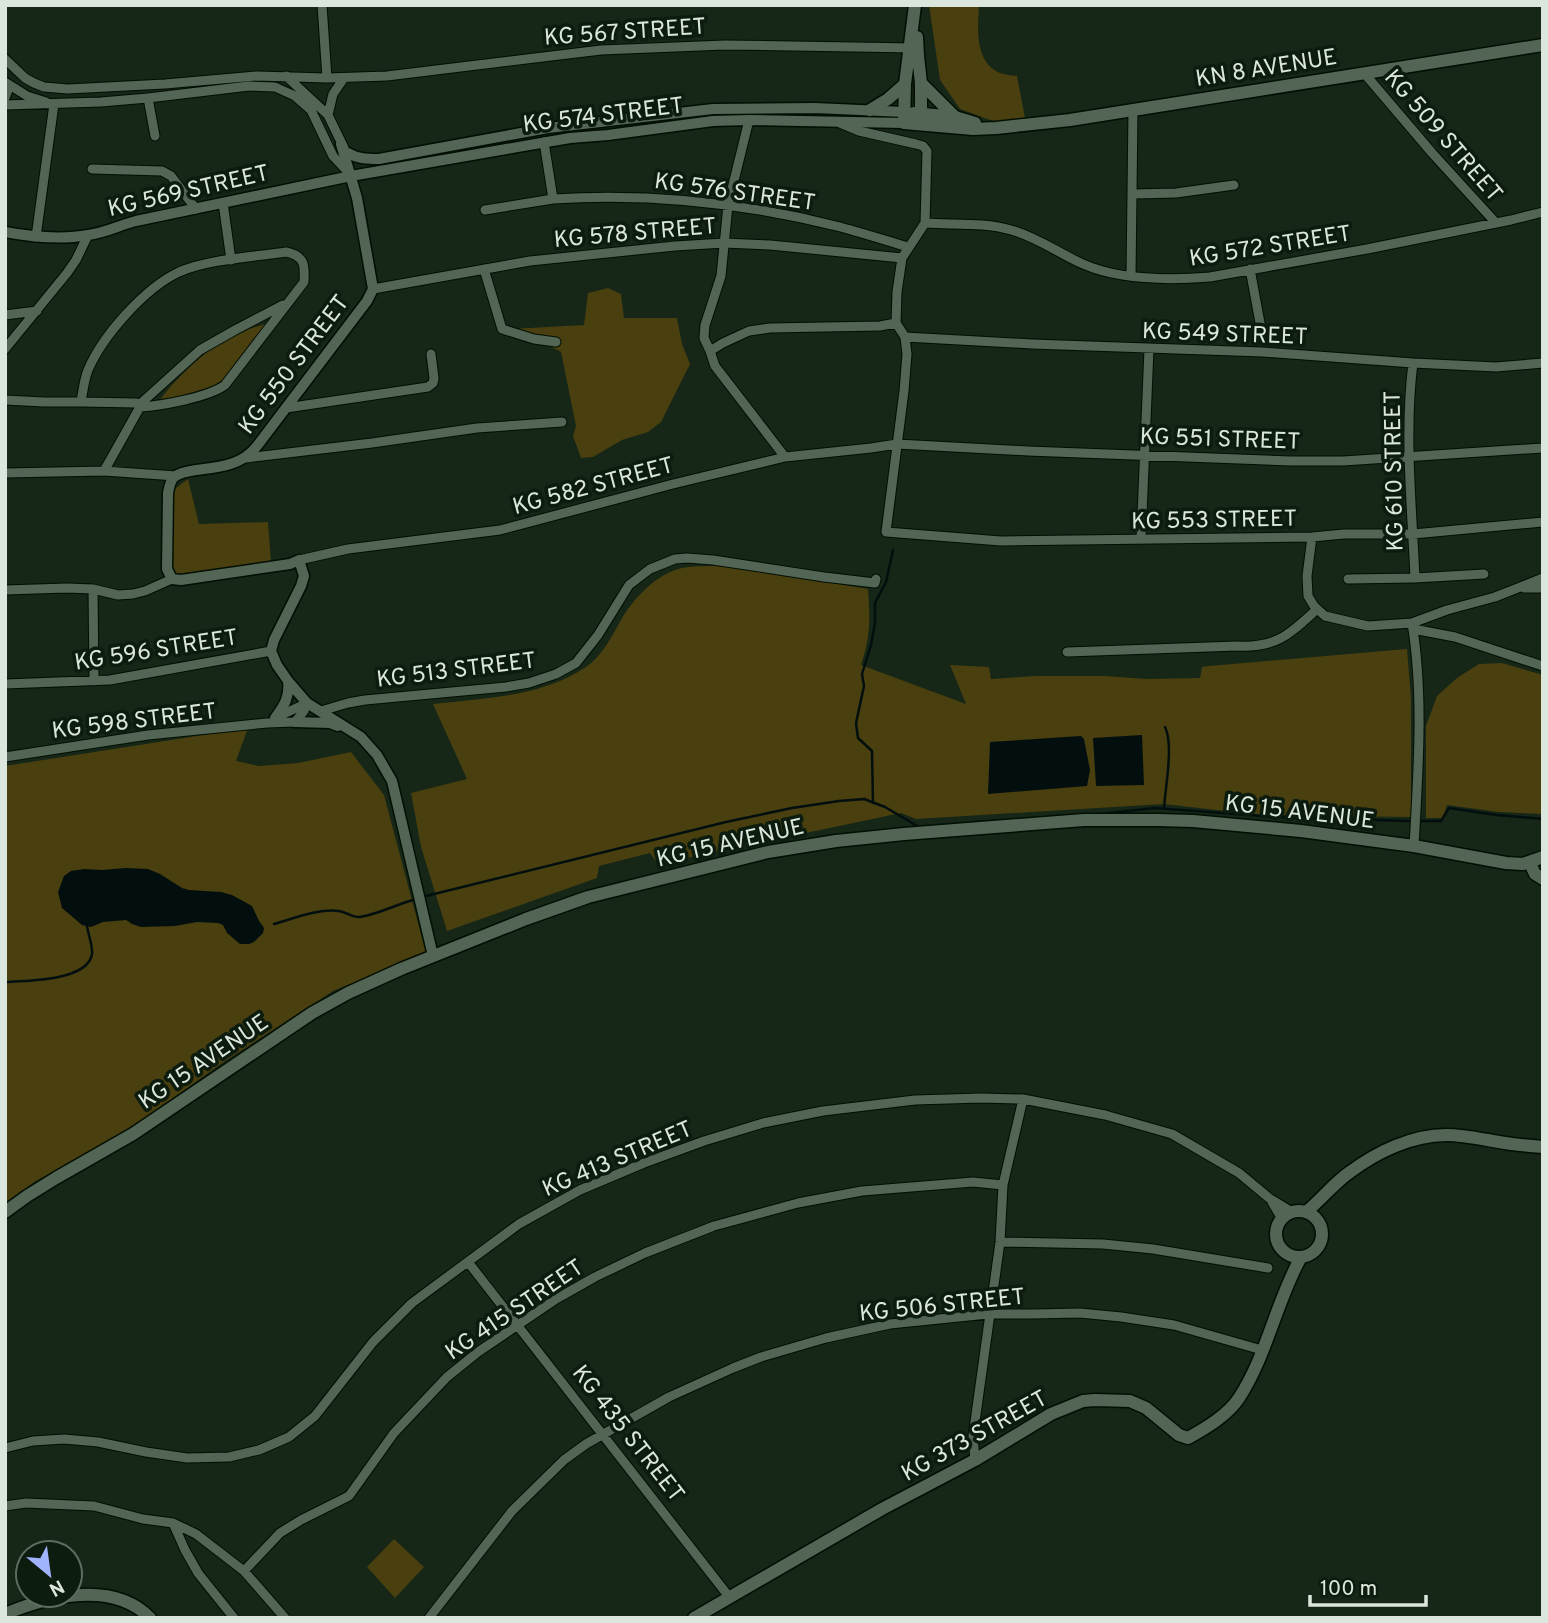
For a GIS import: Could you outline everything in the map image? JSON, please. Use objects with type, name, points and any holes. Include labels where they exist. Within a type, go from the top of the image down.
[{"type":"main road","points":[[913,48],[921,83],[921,118],[904,118],[905,84],[918,8]]},
{"type":"main road","name":"KN 8 AVENUE","points":[[921,118],[973,128],[1059,122],[1543,45]]},
{"type":"main road","points":[[921,83],[956,117]]},
{"type":"main road","points":[[870,110],[905,84]]},
{"type":"main road","name":"KN 8 AVENUE","points":[[921,118],[956,117],[996,128]]},
{"type":"main road","name":"KG 15 AVENUE","points":[[5,1212],[46,1184],[133,1134],[312,1013],[348,993],[433,956],[588,897],[768,852],[836,841],[1084,820],[1158,820],[1266,827],[1414,846],[1506,863],[1530,863],[1543,857]]},
{"type":"main road","points":[[1530,863],[1535,874],[1543,879]]},
{"type":"main road","points":[[1312,1216],[1322,1197],[1348,1173],[1399,1144],[1443,1135],[1543,1147]]},
{"type":"main road","points":[[1287,1216],[1312,1216],[1322,1233],[1319,1245],[1311,1254],[1294,1256],[1283,1251],[1277,1241],[1276,1229],[1287,1216]]},
{"type":"main road","points":[[1262,1350],[1293,1272],[1294,1256]]},
{"type":"main road","name":"KG 373 STREET","points":[[730,1598],[882,1509],[975,1460],[1051,1414],[1083,1401],[1130,1401],[1146,1408],[1179,1435],[1188,1438],[1222,1416],[1238,1399],[1262,1350]]},
{"type":"main road","points":[[5,1614],[24,1606],[64,1596],[103,1596],[131,1604],[150,1618]]},
{"type":"main road","points":[[694,1618],[730,1598]]},
{"type":"street","points":[[322,5],[327,78]]},
{"type":"street","name":"KG 567 STREET","points":[[344,78],[387,76],[601,50],[725,46],[913,48]]},
{"type":"street","points":[[5,59],[34,83],[44,87],[68,89],[257,76],[344,78]]},
{"type":"street","name":"KG 509 STREET","points":[[1364,73],[1496,223]]},
{"type":"street","points":[[286,76],[328,114],[344,149],[351,176]]},
{"type":"street","points":[[328,114],[333,94],[344,78]]},
{"type":"street","points":[[5,98],[8,90],[6,82]]},
{"type":"street","points":[[6,82],[27,96],[54,104]]},
{"type":"street","points":[[5,105],[148,98],[261,85],[275,87],[295,96],[311,110],[333,156],[351,176]]},
{"type":"street","points":[[148,98],[155,136]]},
{"type":"street","points":[[36,237],[54,104]]},
{"type":"street","points":[[344,149],[354,157],[379,159],[548,128],[814,108],[870,110],[904,118]]},
{"type":"street","points":[[1131,276],[1133,110]]},
{"type":"street","name":"KG 574 STREET","points":[[379,172],[713,115],[749,120],[904,118]]},
{"type":"street","points":[[749,120],[728,205],[721,276],[705,325],[704,338],[715,366],[785,457]]},
{"type":"street","name":"KG 574 STREET","points":[[834,121],[859,131],[923,146],[927,156],[925,223]]},
{"type":"street","points":[[606,122],[608,135]]},
{"type":"street","points":[[544,142],[553,199]]},
{"type":"street","points":[[351,176],[379,159]]},
{"type":"street","points":[[92,169],[162,171],[171,176],[196,209]]},
{"type":"street","name":"KG 569 STREET","points":[[5,232],[36,237],[88,235],[118,225],[379,172]]},
{"type":"street","name":"KG 550 STREET","points":[[176,475],[234,464],[246,458],[367,301],[373,289],[358,198],[351,176]]},
{"type":"street","points":[[1133,194],[1234,185]]},
{"type":"street","name":"KG 576 STREET","points":[[485,210],[553,199],[595,196],[680,199],[834,225],[908,247]]},
{"type":"street","points":[[223,203],[231,260]]},
{"type":"street","name":"KG 572 STREET","points":[[925,223],[1010,230],[1038,240],[1084,265],[1105,271],[1131,276],[1184,279],[1210,277],[1367,249],[1543,212]]},
{"type":"street","points":[[897,444],[907,354],[905,337],[896,323],[897,292],[902,258],[925,223]]},
{"type":"street","points":[[5,349],[76,260],[88,235]]},
{"type":"street","name":"KG 578 STREET","points":[[373,289],[530,261],[724,243],[902,258]]},
{"type":"street","points":[[5,400],[44,402],[136,403],[139,406],[167,404],[218,391],[250,354],[304,282],[305,269],[301,260],[296,254],[286,252],[209,264],[180,272],[153,288],[128,312],[104,343],[84,381],[81,402]]},
{"type":"street","points":[[484,269],[502,329],[534,339],[556,342]]},
{"type":"street","points":[[1250,270],[1263,339]]},
{"type":"street","points":[[104,471],[139,406],[200,350],[286,304]]},
{"type":"street","points":[[5,314],[37,311]]},
{"type":"street","points":[[710,351],[748,331],[770,328],[880,326],[896,323]]},
{"type":"street","name":"KG 549 STREET","points":[[905,337],[1263,352],[1496,367],[1543,363]]},
{"type":"street","points":[[1141,540],[1149,349]]},
{"type":"street","points":[[286,408],[428,387],[434,378],[432,354]]},
{"type":"street","name":"KG 610 STREET","points":[[1413,363],[1410,381],[1410,455],[1415,578]]},
{"type":"street","points":[[246,458],[477,429],[562,422]]},
{"type":"street","name":"KG 551 STREET","points":[[897,444],[1290,461],[1343,461],[1543,448]]},
{"type":"street","name":"KG 582 STREET","points":[[299,560],[348,549],[500,530],[785,457],[897,444]]},
{"type":"street","name":"KG 553 STREET","points":[[897,444],[886,532],[1001,541],[1141,540],[1413,534],[1543,522]]},
{"type":"street","points":[[5,473],[104,471],[176,475]]},
{"type":"street","points":[[172,579],[166,558],[168,493],[176,475]]},
{"type":"street","points":[[1312,537],[1307,576],[1308,596],[1325,616],[1368,626],[1413,626],[1543,666]]},
{"type":"street","name":"KG 513 STREET","points":[[321,711],[365,700],[506,687],[556,674],[576,663],[598,635],[629,585],[650,569],[675,559],[713,561],[824,578],[875,583],[876,579]]},
{"type":"street","points":[[5,590],[67,588],[133,594],[172,579],[210,577],[290,564],[299,560],[304,576],[302,586],[271,651],[288,681],[307,703],[361,737],[377,755],[392,781],[433,956]]},
{"type":"street","name":"KG 610 STREET","points":[[1348,579],[1484,574]]},
{"type":"street","points":[[1413,626],[1543,578]]},
{"type":"street","points":[[1519,588],[1543,588]]},
{"type":"street","points":[[93,589],[94,681]]},
{"type":"street","points":[[1067,652],[1255,647],[1282,639],[1318,609]]},
{"type":"street","points":[[1413,626],[1418,683],[1414,846]]},
{"type":"street","name":"KG 596 STREET","points":[[5,684],[94,681],[149,674],[271,651]]},
{"type":"street","points":[[271,721],[284,707],[289,689],[288,681]]},
{"type":"street","points":[[295,722],[307,703]]},
{"type":"street","name":"KG 598 STREET","points":[[271,721],[307,703]]},
{"type":"street","name":"KG 598 STREET","points":[[5,757],[148,735],[271,721],[295,722]]},
{"type":"street","points":[[295,722],[330,723],[352,730]]},
{"type":"street","name":"KG 413 STREET","points":[[5,1448],[33,1441],[64,1439],[98,1441],[187,1458],[229,1457],[260,1451],[289,1437],[315,1416],[373,1342],[412,1303],[519,1224],[580,1191],[704,1141],[763,1123],[823,1111],[915,1100],[981,1098],[1023,1099],[1105,1115],[1172,1134],[1239,1173],[1287,1216]]},
{"type":"street","points":[[975,1460],[973,1436],[1000,1242],[1003,1185],[1023,1099]]},
{"type":"street","name":"KG 415 STREET","points":[[244,1571],[280,1532],[349,1496],[394,1433],[447,1377],[517,1325],[595,1277],[645,1253],[714,1226],[798,1203],[862,1191],[973,1182],[1003,1185]]},
{"type":"street","points":[[1000,1242],[1103,1244],[1153,1249],[1268,1268]]},
{"type":"street","name":"KG 435 STREET","points":[[468,1262],[730,1598]]},
{"type":"street","name":"KG 506 STREET","points":[[429,1618],[512,1511],[564,1460],[603,1433],[669,1396],[761,1357],[890,1324],[988,1314],[1080,1313],[1121,1317],[1174,1325],[1262,1350]]},
{"type":"street","points":[[5,1506],[26,1503],[94,1506],[144,1519],[173,1523],[196,1534],[244,1571],[285,1618]]},
{"type":"street","points":[[173,1523],[198,1573],[234,1618]]},
{"type":"shaded area","points":[[929,5],[979,5],[978,34],[982,53],[992,68],[1002,74],[1017,76],[1025,118],[1004,123],[960,109],[940,80]]},
{"type":"shaded area","points":[[608,288],[621,294],[624,318],[677,318],[682,344],[690,364],[661,422],[648,432],[622,440],[593,457],[581,458],[573,436],[576,426],[561,352],[511,329],[584,325],[588,293]]},
{"type":"shaded area","points":[[273,322],[217,392],[157,404],[183,373],[218,344],[241,332]]},
{"type":"shaded area","points":[[188,479],[199,524],[268,522],[271,562],[262,562],[253,572],[174,582],[165,573],[168,494]]},
{"type":"shaded area","points":[[728,566],[868,589],[869,627],[861,665],[966,704],[950,665],[989,667],[991,679],[1036,676],[1200,678],[1202,667],[1209,666],[1407,649],[1411,697],[1411,817],[1251,814],[1164,804],[916,819],[901,813],[658,864],[650,853],[599,866],[597,878],[447,931],[421,847],[411,793],[467,779],[433,704],[493,698],[551,685],[569,677],[597,657],[631,605],[659,578],[686,567]]},
{"type":"shaded area","points":[[1502,663],[1543,675],[1543,814],[1499,812],[1447,805],[1443,818],[1426,818],[1426,726],[1437,696],[1457,678],[1479,664]]},
{"type":"shaded area","points":[[248,728],[236,761],[259,766],[298,763],[351,752],[384,795],[426,953],[333,991],[225,1061],[127,1131],[34,1182],[5,1205],[5,766]]},
{"type":"shaded area","points":[[1142,735],[1144,785],[1096,786],[1093,738]]},
{"type":"shaded area","points":[[1081,736],[1084,739],[1090,770],[1087,786],[988,794],[990,742]]},
{"type":"shaded area","points":[[148,869],[189,890],[232,895],[252,906],[264,928],[263,933],[254,942],[240,944],[218,923],[141,927],[126,920],[103,922],[91,927],[82,925],[62,908],[58,892],[64,876],[71,871]]},
{"type":"shaded area","points":[[394,1539],[424,1567],[395,1598],[367,1567]]},
{"type":"waterway","points":[[873,803],[872,751],[858,738],[856,723],[864,686],[862,674],[875,623],[875,603],[886,582],[893,550]]},
{"type":"waterway","points":[[1164,809],[1169,755],[1165,727]]},
{"type":"waterway","points":[[426,896],[726,822],[839,801],[864,799],[885,807],[919,827]]},
{"type":"waterway","points":[[1100,814],[1155,808],[1277,817],[1409,821]]},
{"type":"waterway","points":[[1422,821],[1441,821],[1449,808],[1543,819]]},
{"type":"waterway","points":[[975,822],[996,821]]},
{"type":"waterway","points":[[274,924],[331,910],[360,917],[413,900]]},
{"type":"waterway","points":[[5,982],[55,978],[80,970],[88,963],[92,954],[87,926]]}]
